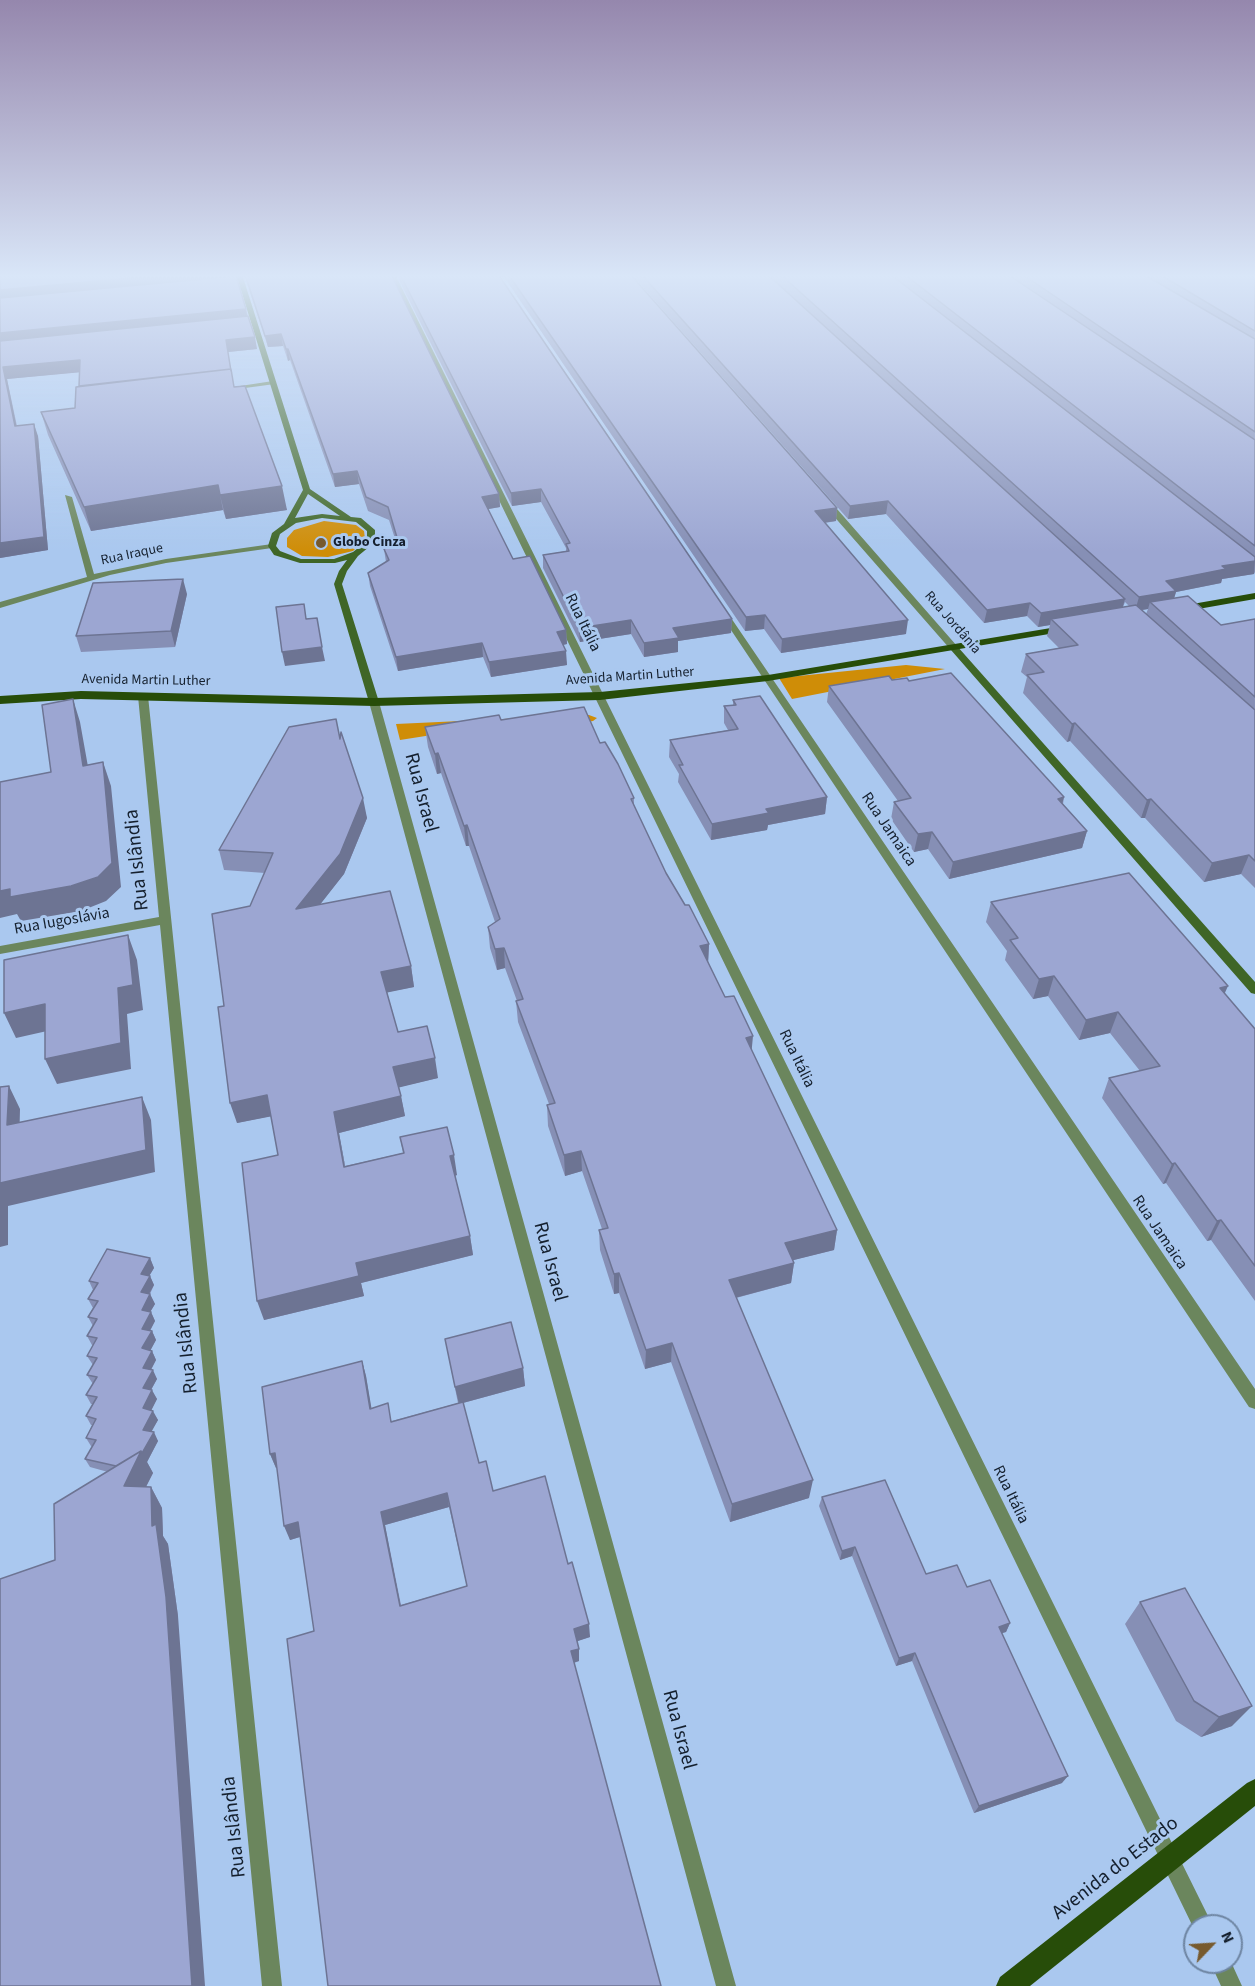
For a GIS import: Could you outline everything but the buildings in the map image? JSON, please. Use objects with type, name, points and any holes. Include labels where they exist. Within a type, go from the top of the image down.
[{"type":"main road","points":[[1167,611],[1255,596]]},
{"type":"main road","name":"Avenida Martin Luther","points":[[0,700],[81,695],[374,702],[600,696],[768,678],[1078,627]]},
{"type":"main road","name":"Avenida do Estado","points":[[1009,1986],[1255,1791]]},
{"type":"street","points":[[268,367],[307,490],[347,517]]},
{"type":"street","name":"Rua Itália","points":[[438,367],[1197,1914]]},
{"type":"street","points":[[226,388],[273,382]]},
{"type":"street","points":[[288,524],[307,490]]},
{"type":"street","name":"Rua Jordânia","points":[[820,495],[1255,990]]},
{"type":"street","points":[[68,496],[91,577]]},
{"type":"street","points":[[347,517],[322,516],[288,524],[276,533],[272,546],[277,553],[300,561],[335,561],[356,554]]},
{"type":"street","name":"Rua Israel","points":[[347,517],[366,524],[373,536],[343,571],[338,584],[374,702],[726,1986]]},
{"type":"street","name":"Rua Iraque","points":[[0,605],[91,577],[166,561],[272,546]]},
{"type":"street","name":"Rua Jamaica","points":[[715,599],[1255,1402]]},
{"type":"street","name":"Rua Islândia","points":[[143,696],[272,1986]]},
{"type":"street","name":"Rua Iugoslávia","points":[[0,950],[165,920]]},
{"type":"shaded area","points":[[324,521],[356,525],[364,531],[365,539],[353,551],[328,557],[302,556],[287,547],[287,538],[294,530]]},
{"type":"shaded area","points":[[906,665],[945,669],[792,699],[779,678]]},
{"type":"shaded area","points":[[589,715],[597,718],[593,721],[508,736],[502,724],[400,740],[396,724]]},
{"type":"place","name":"Globo Cinza","points":[[321,543]]}]
